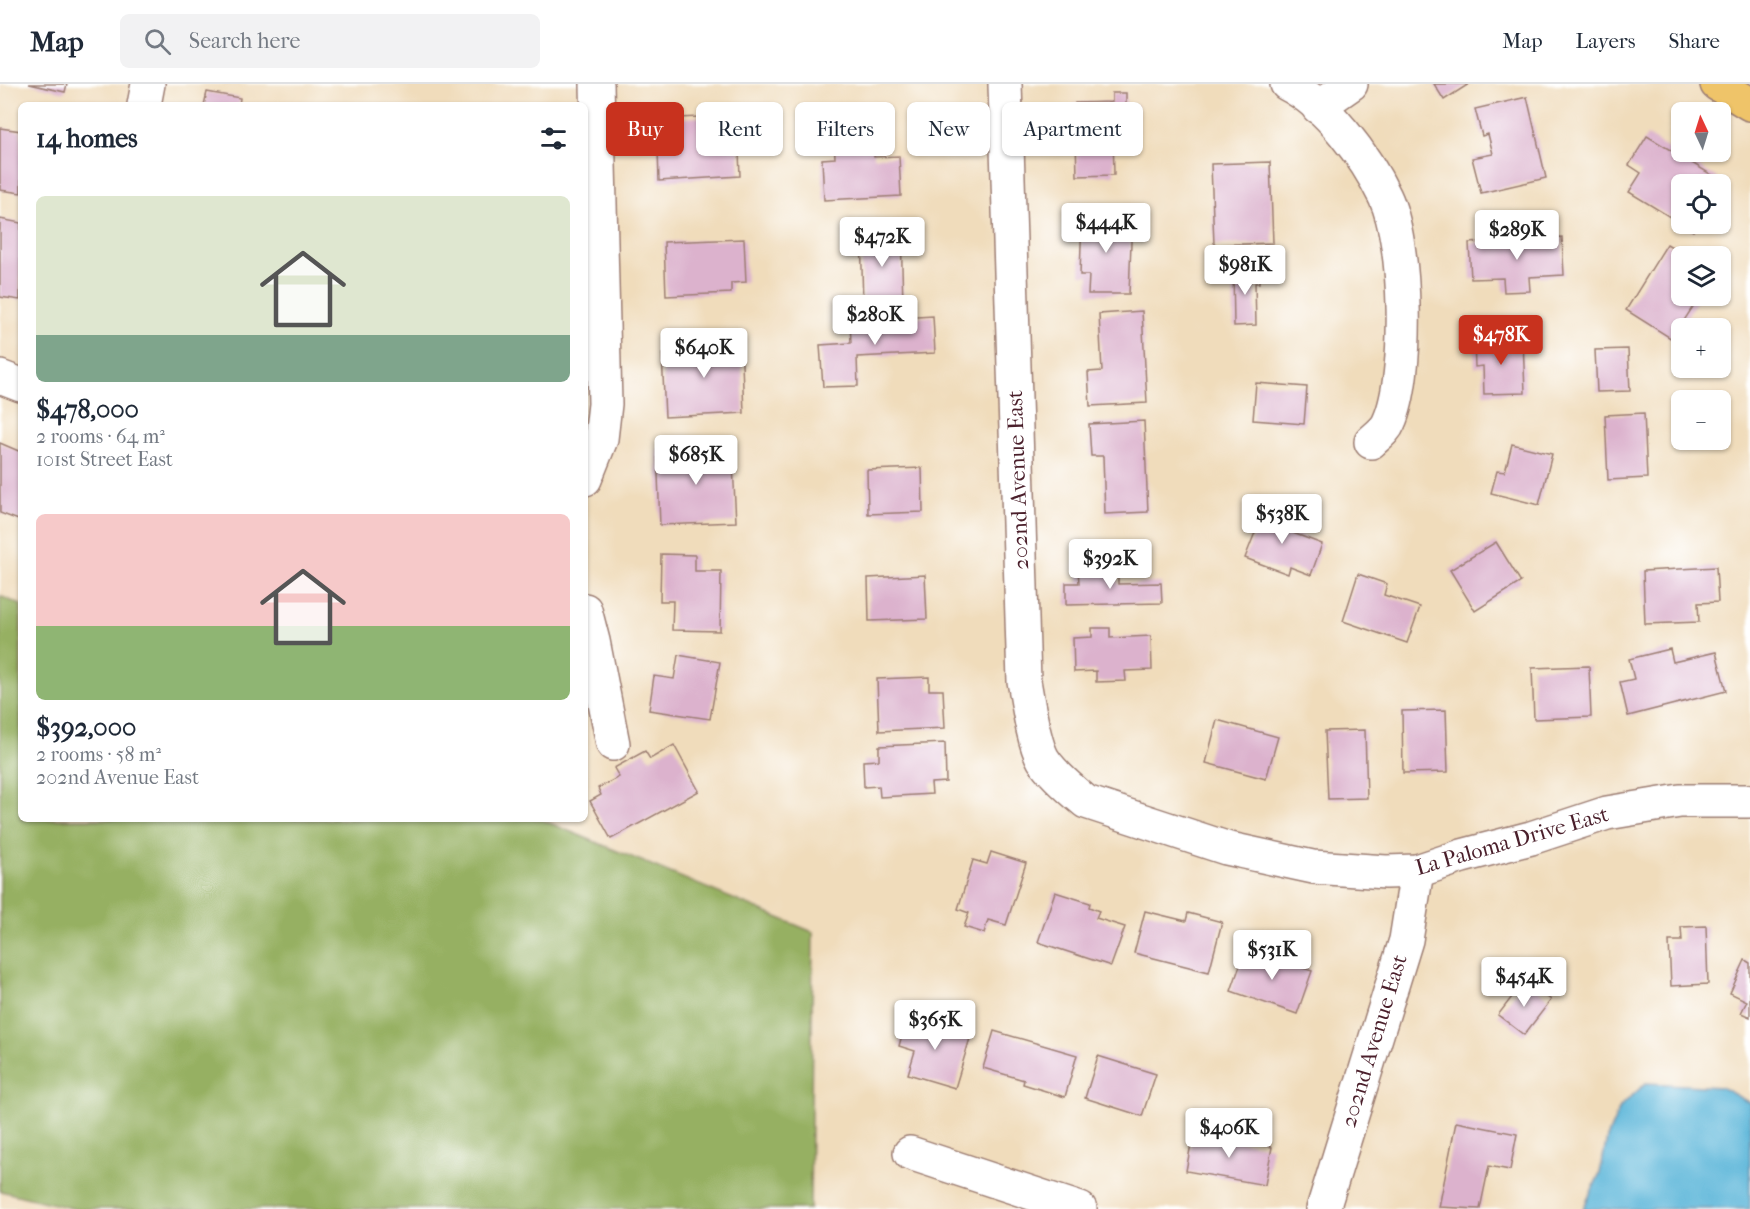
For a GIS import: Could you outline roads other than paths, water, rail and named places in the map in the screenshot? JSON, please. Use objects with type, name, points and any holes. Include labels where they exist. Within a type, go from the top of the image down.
[{"type":"main road","points":[[1717,84],[1750,104]]},
{"type":"street","points":[[145,102],[148,84]]},
{"type":"street","points":[[588,472],[602,439],[605,404],[597,84]]},
{"type":"street","name":"202nd Avenue East","points":[[1005,84],[1024,681],[1030,719],[1044,759],[1069,788],[1086,802],[1137,819]]},
{"type":"street","points":[[1287,84],[1318,106],[1345,136],[1372,174],[1386,199],[1397,234],[1402,294],[1402,371],[1397,399],[1388,425],[1371,442]]},
{"type":"street","points":[[1318,106],[1351,84]]},
{"type":"street","points":[[0,377],[18,384]]},
{"type":"street","points":[[588,621],[613,744]]},
{"type":"street","name":"La Paloma Drive East","points":[[1137,819],[1226,848],[1313,867],[1386,872],[1417,871],[1607,813],[1680,801],[1750,801]]},
{"type":"street","name":"202nd Avenue East","points":[[1323,1209],[1406,940],[1417,871]]},
{"type":"street","points":[[910,1153],[1080,1209]]},
{"type":"water","points":[[1646,1083],[1721,1087],[1750,1103],[1750,1209],[1583,1209],[1600,1173],[1607,1138],[1620,1107]]}]
